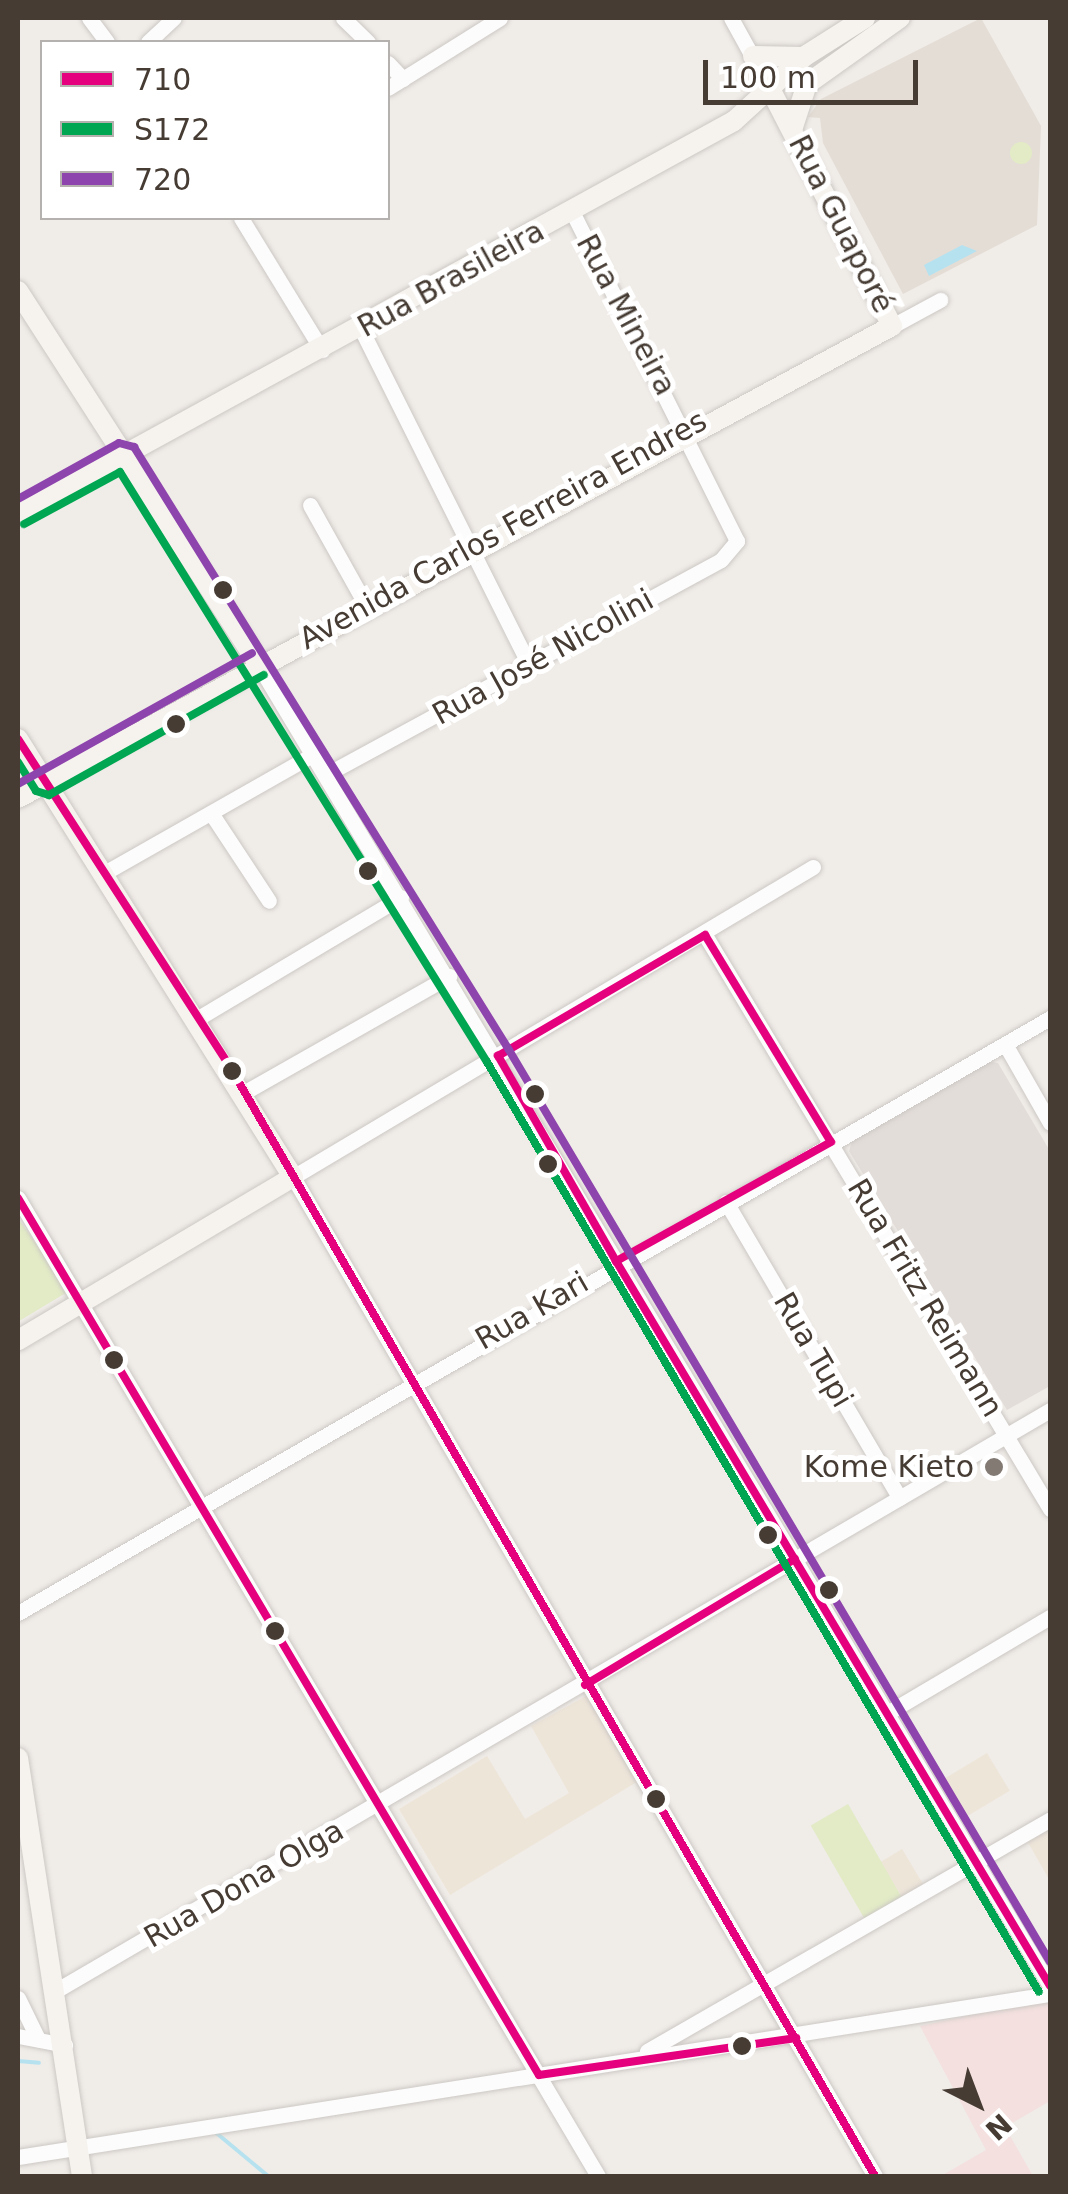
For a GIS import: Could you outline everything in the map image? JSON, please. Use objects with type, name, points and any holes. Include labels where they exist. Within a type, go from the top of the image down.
[{"type":"street","points":[[89,18],[106,40]]},
{"type":"street","points":[[150,40],[174,18]]},
{"type":"street","points":[[344,18],[366,40]]},
{"type":"street","points":[[390,87],[500,18]]},
{"type":"street","name":"Rua Guaporé","points":[[730,18],[793,128],[892,326]]},
{"type":"street","name":"Rua Brasileira","points":[[18,513],[572,212],[773,94],[805,56],[865,18]]},
{"type":"street","points":[[793,128],[807,84],[900,18]]},
{"type":"street","points":[[753,56],[805,56]]},
{"type":"street","points":[[390,65],[403,79]]},
{"type":"street","name":"Rua Mineira","points":[[572,212],[736,523]]},
{"type":"street","points":[[242,220],[322,350]]},
{"type":"street","points":[[18,291],[327,774],[498,1056],[884,1715],[1050,1986]]},
{"type":"street","name":"Avenida Carlos Ferreira Endres","points":[[18,798],[686,429],[940,300]]},
{"type":"street","points":[[361,329],[529,664]]},
{"type":"street","points":[[310,505],[366,605]]},
{"type":"street","name":"Rua José Nicolini","points":[[327,774],[721,560],[737,540],[736,523]]},
{"type":"street","points":[[18,739],[245,1092],[408,1384],[875,2176]]},
{"type":"street","points":[[106,872],[314,754]]},
{"type":"street","points":[[211,813],[268,901]]},
{"type":"street","points":[[18,1340],[705,935],[813,867]]},
{"type":"street","points":[[200,1017],[401,897]]},
{"type":"street","name":"Rua Fritz Reimann","points":[[705,935],[1050,1509]]},
{"type":"street","points":[[245,1092],[449,976]]},
{"type":"street","name":"Rua Kari","points":[[18,1613],[616,1262],[1050,1018]]},
{"type":"street","points":[[1005,1044],[1050,1123]]},
{"type":"street","points":[[18,1198],[85,1302],[598,2176]]},
{"type":"street","name":"Rua Tupi","points":[[726,1202],[900,1498]]},
{"type":"street","name":"Rua Dona Olga","points":[[57,1990],[382,1806],[1050,1410]]},
{"type":"street","points":[[884,1715],[1050,1618]]},
{"type":"street","points":[[18,1758],[65,2045],[74,2120],[69,2145],[81,2173]]},
{"type":"street","points":[[639,2056],[1050,1819]]},
{"type":"street","points":[[18,2157],[69,2145],[539,2075],[639,2056],[796,2038],[1050,1994]]},
{"type":"street","points":[[18,1998],[38,2039]]},
{"type":"street","points":[[18,2036],[65,2045]]},
{"type":"shaded area","points":[[981,18],[1041,126],[1037,225],[903,294],[823,143],[820,118],[808,117],[821,99]]},
{"type":"shaded area","points":[[987,1061],[998,1063],[1050,1151],[1050,1386],[1007,1410],[849,1151],[853,1139]]},
{"type":"shaded area","points":[[588,1695],[640,1780],[450,1895],[399,1809],[487,1756],[525,1819],[569,1793],[531,1726]]},
{"type":"shaded area","points":[[987,1753],[1010,1791],[963,1819],[941,1781]]},
{"type":"shaded area","points":[[1050,1825],[1050,1881],[1026,1839]]},
{"type":"shaded area","points":[[902,1849],[925,1887],[903,1900],[881,1862]]},
{"type":"shaded area","points":[[1050,1998],[1050,2101],[1005,2127],[1033,2176],[941,2176],[986,2150],[920,2026]]},
{"type":"green space","points":[[1021,142],[1029,145],[1029,161],[1021,164],[1013,161],[1010,153],[1013,145]]},
{"type":"green space","points":[[18,1218],[69,1291],[19,1321],[18,1315]]},
{"type":"green space","points":[[848,1804],[902,1898],[865,1920],[811,1826]]},
{"type":"water","points":[[962,245],[977,251],[929,276],[924,265]]},
{"type":"waterway","points":[[18,2061],[39,2063]]},
{"type":"waterway","points":[[214,2131],[268,2176]]},
{"type":"transit line","name":"720","points":[[18,499],[119,443],[134,447],[509,1050],[1050,1962]]},
{"type":"transit line","name":"S172","points":[[24,524],[120,472],[487,1062],[1039,1992]]},
{"type":"transit line","name":"720","points":[[18,784],[252,653]]},
{"type":"transit line","name":"S172","points":[[18,762],[36,791],[49,795],[264,675]]},
{"type":"transit line","name":"710","points":[[18,739],[230,1067],[875,2176]]},
{"type":"transit line","name":"710","points":[[705,935],[831,1142],[616,1261],[498,1056],[705,935]]},
{"type":"transit line","name":"710","points":[[18,1198],[539,2075],[796,2038]]},
{"type":"transit line","name":"710","points":[[616,1261],[1050,1986]]},
{"type":"transit line","name":"710","points":[[585,1685],[795,1559]]},
{"type":"place","name":"Kome Kieto","points":[[994,1467]]}]
